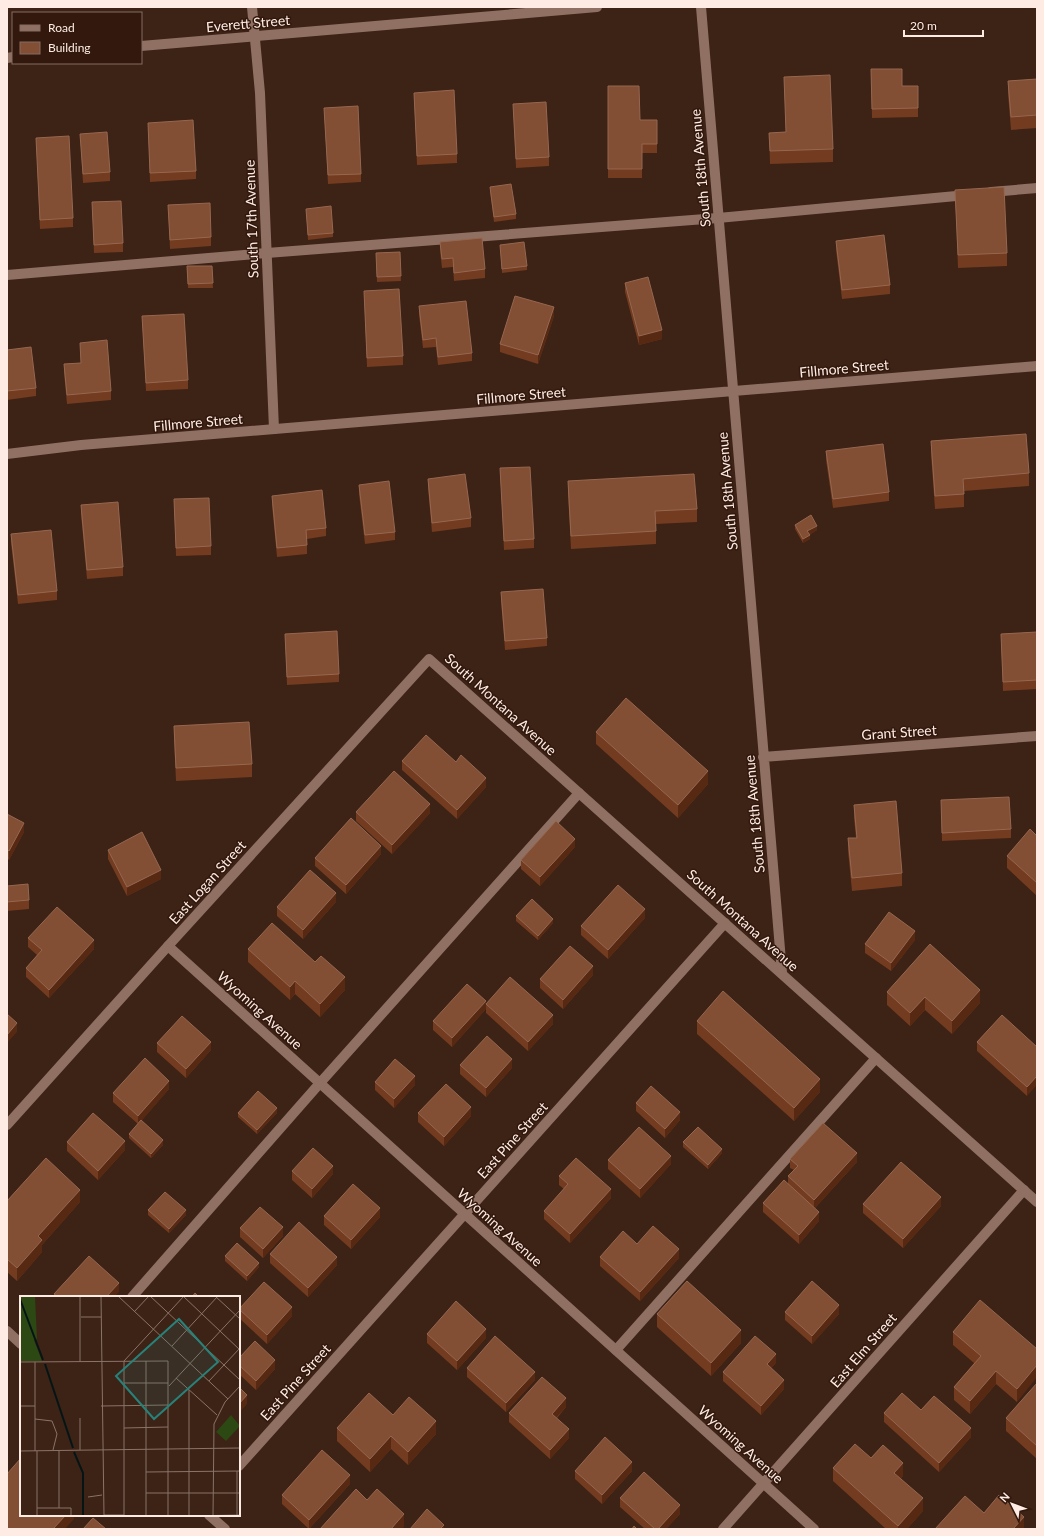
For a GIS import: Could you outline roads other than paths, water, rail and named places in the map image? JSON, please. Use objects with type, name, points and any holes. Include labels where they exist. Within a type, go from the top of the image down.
[{"type":"street","name":"South 17th Avenue","points":[[252,7],[260,93],[274,430]]},
{"type":"street","name":"Everett Street","points":[[142,46],[597,7]]},
{"type":"street","name":"South 18th Avenue","points":[[701,7],[782,973]]},
{"type":"street","points":[[7,275],[718,218],[1037,188]]},
{"type":"street","name":"Fillmore Street","points":[[7,454],[81,445],[1037,366]]},
{"type":"street","name":"South Montana Avenue","points":[[430,659],[1037,1202]]},
{"type":"street","name":"East Logan Street","points":[[7,1125],[430,659]]},
{"type":"street","name":"Grant Street","points":[[763,757],[1037,736]]},
{"type":"street","points":[[133,1296],[320,1083],[579,793]]},
{"type":"street","name":"East Pine Street","points":[[240,1465],[725,923]]},
{"type":"street","name":"Wyoming Avenue","points":[[168,946],[814,1529]]},
{"type":"street","points":[[616,1350],[876,1058]]},
{"type":"street","name":"East Elm Street","points":[[723,1529],[1024,1190]]},
{"type":"street","points":[[7,1331],[20,1343]]},
{"type":"street","points":[[210,1516],[225,1529]]}]
